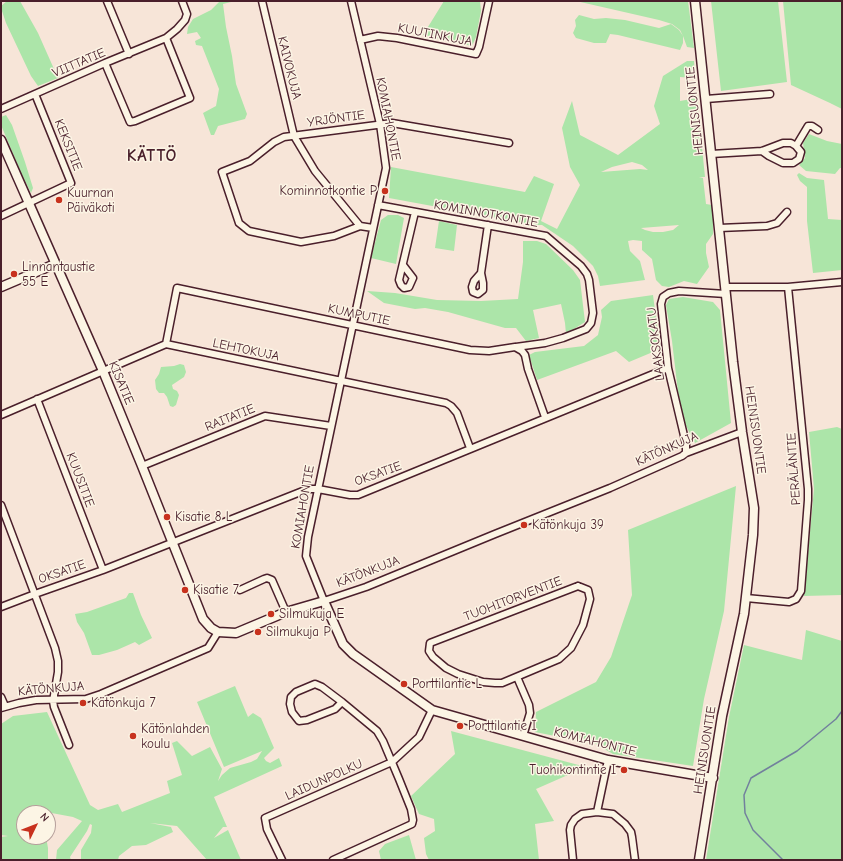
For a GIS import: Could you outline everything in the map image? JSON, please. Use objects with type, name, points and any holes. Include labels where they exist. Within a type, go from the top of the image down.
[{"type":"street","points":[[107,1],[129,54]]},
{"type":"street","name":"VIITTATIE","points":[[1,109],[166,38],[185,20],[187,14],[182,1]]},
{"type":"street","name":"KAIVOKUJA","points":[[262,1],[294,136],[315,171],[360,226]]},
{"type":"street","name":"KOMIAHONTIE","points":[[351,1],[380,124],[386,168],[308,537],[306,556],[324,602],[343,644],[353,654],[432,710],[608,760],[713,778]]},
{"type":"street","name":"KUUTINKUJA","points":[[360,40],[378,36],[398,38],[476,54],[479,47],[489,1]]},
{"type":"street","name":"HEINISUONTIE","points":[[695,1],[742,432],[754,508],[753,535],[744,614],[722,716],[699,860]]},
{"type":"street","points":[[105,64],[130,122],[190,98],[166,38]]},
{"type":"street","name":"KEKSITIE","points":[[28,204],[71,183],[35,94]]},
{"type":"street","points":[[706,99],[770,94]]},
{"type":"street","name":"YRJÖNTIE","points":[[360,226],[334,236],[301,242],[249,231],[239,222],[222,172],[250,161],[274,142],[284,137],[380,124],[392,123],[509,143]]},
{"type":"street","points":[[796,146],[803,132],[808,126],[812,126],[818,130]]},
{"type":"street","name":"KISATIE","points":[[1,140],[28,204],[103,370],[203,619],[211,628],[218,632]]},
{"type":"street","points":[[711,154],[762,151],[783,143],[791,143],[801,152],[799,159],[793,163],[783,163],[762,151]]},
{"type":"street","points":[[1,216],[28,204]]},
{"type":"street","name":"KOMINNOTKONTIE","points":[[378,205],[546,236],[581,266],[587,274],[589,280],[593,313],[591,323],[586,329],[563,338],[545,343],[515,347]]},
{"type":"street","points":[[403,266],[415,212]]},
{"type":"street","points":[[719,228],[767,226],[777,223],[787,212]]},
{"type":"street","points":[[481,273],[488,225]]},
{"type":"street","points":[[360,226],[373,228]]},
{"type":"street","points":[[1,287],[55,264]]},
{"type":"street","points":[[726,290],[788,287],[842,282]]},
{"type":"street","name":"PERÄLÄNTIE","points":[[746,598],[789,602],[796,599],[801,591],[808,489],[788,287]]},
{"type":"street","name":"KUMPUTIE","points":[[166,344],[177,288],[470,350],[489,351],[515,347]]},
{"type":"street","name":"LAAKSOKATU","points":[[686,453],[686,444],[668,368],[660,304],[663,296],[669,293],[679,291],[726,290]]},
{"type":"street","points":[[1,415],[166,344]]},
{"type":"street","name":"LEHTOKUJA","points":[[166,344],[438,401],[451,406],[457,413],[470,448]]},
{"type":"street","points":[[515,347],[522,351],[525,355],[528,369],[545,417]]},
{"type":"street","name":"OKSATIE","points":[[1,607],[103,570],[308,489],[358,495],[470,448],[493,440],[545,417],[668,368]]},
{"type":"street","name":"KUUSITIE","points":[[37,399],[103,570]]},
{"type":"street","name":"RAITATIE","points":[[142,466],[265,416],[331,426]]},
{"type":"street","name":"KÄTÖNKUJA","points":[[3,707],[36,700],[86,699],[130,682],[208,648],[218,632],[236,633],[286,612],[324,602],[366,587],[610,488],[686,453],[742,432]]},
{"type":"street","points":[[1,506],[55,648],[58,661],[57,684],[53,700],[54,707],[69,745]]},
{"type":"street","points":[[240,590],[268,578],[272,580],[286,612]]},
{"type":"street","name":"TUOHITORVENTIE","points":[[578,586],[588,590],[590,599],[583,626],[571,648],[559,659],[517,677],[495,684],[483,682],[458,674],[446,668],[433,657],[429,651],[430,643],[578,586]]},
{"type":"street","points":[[517,677],[529,705],[530,713],[523,736]]},
{"type":"street","points":[[333,860],[349,857],[412,824],[413,815],[383,741],[377,731],[342,702],[322,686],[315,684],[296,692],[290,697],[292,712],[299,721],[307,720],[335,709],[342,702]]},
{"type":"street","points":[[1,697],[3,707]]},
{"type":"street","name":"LAIDUNPOLKU","points":[[282,860],[267,829],[265,818],[392,762],[419,737],[432,710]]},
{"type":"street","points":[[597,812],[608,760]]},
{"type":"street","points":[[574,860],[570,830],[571,824],[582,814],[597,812],[613,814],[625,824],[632,837],[635,860]]},
{"type":"green space","points":[[7,1],[20,1],[38,33],[58,78],[38,86],[31,76],[6,23],[1,8],[1,6]]},
{"type":"green space","points":[[220,1],[235,1],[223,4],[236,84],[247,114],[245,119],[218,126],[214,135],[211,135],[203,113],[216,106],[219,89],[202,46],[196,45],[195,41],[201,38],[197,32],[187,34],[188,27],[193,19],[211,10]]},
{"type":"green space","points":[[444,1],[480,1],[481,11],[476,37],[472,46],[423,35]]},
{"type":"green space","points":[[576,1],[688,1],[694,48],[687,47],[680,30],[672,24]]},
{"type":"green space","points":[[711,1],[778,1],[787,82],[721,91]]},
{"type":"green space","points":[[783,1],[842,1],[842,109],[791,85]]},
{"type":"green space","points":[[579,15],[594,19],[606,18],[625,20],[659,28],[671,24],[679,30],[683,36],[683,43],[680,50],[610,34],[606,43],[594,43],[576,38],[573,33],[576,26],[575,20]]},
{"type":"green space","points":[[687,61],[694,61],[695,78],[680,77],[680,101],[697,98],[705,177],[699,177],[703,178],[706,204],[712,205],[713,215],[713,234],[706,244],[709,267],[697,284],[684,281],[669,287],[662,286],[656,280],[652,259],[642,250],[642,241],[633,240],[628,241],[630,251],[640,261],[645,280],[600,286],[598,276],[593,266],[573,246],[542,225],[535,225],[389,198],[391,167],[525,192],[534,176],[554,184],[541,221],[557,229],[580,185],[570,167],[562,128],[572,101],[580,135],[618,155],[660,124],[654,106],[663,76]],"holes":[[[632,162],[642,165],[648,170],[640,169],[601,172],[612,167]],[[679,225],[673,230],[663,232],[653,232],[641,228]]]},
{"type":"green space","points":[[6,115],[12,125],[25,162],[33,188],[31,193],[1,125],[1,117]]},
{"type":"green space","points":[[809,134],[827,141],[842,144],[842,168],[840,168],[835,174],[806,171],[799,165],[805,158],[803,143]]},
{"type":"green space","points":[[799,173],[807,178],[824,180],[828,219],[842,220],[842,270],[813,273],[807,221],[807,187],[800,181],[797,175]]},
{"type":"green space","points":[[388,215],[398,215],[404,218],[396,264],[371,258],[381,220]]},
{"type":"green space","points":[[439,221],[457,225],[454,251],[435,248]]},
{"type":"green space","points":[[523,241],[537,241],[546,244],[573,270],[580,280],[585,322],[566,334],[561,304],[533,310],[539,338],[526,341],[516,328],[505,328],[448,312],[425,308],[415,309],[384,303],[367,291],[395,293],[437,300],[481,301],[518,299],[523,262]]},
{"type":"green space","points":[[653,295],[660,349],[629,362],[616,351],[537,380],[529,355],[535,352],[584,346],[598,335],[602,317],[601,310],[611,301]]},
{"type":"green space","points":[[683,297],[713,302],[720,310],[731,423],[695,443],[685,424],[678,392],[666,305],[669,299]]},
{"type":"green space","points":[[180,364],[184,365],[186,372],[184,377],[172,385],[173,389],[177,391],[179,395],[176,405],[173,407],[170,406],[164,393],[159,393],[156,389],[155,380],[161,367]]},
{"type":"green space","points":[[837,427],[842,429],[842,595],[804,596],[814,489],[809,432]]},
{"type":"green space","points":[[736,486],[724,611],[704,699],[693,766],[613,754],[589,740],[570,739],[535,732],[536,712],[596,682],[611,657],[632,595],[628,530]]},
{"type":"green space","points":[[129,593],[133,593],[152,638],[139,645],[135,642],[117,650],[99,655],[92,655],[84,633],[77,622],[75,614],[87,612],[126,598]]},
{"type":"green space","points":[[806,630],[842,641],[842,860],[706,860],[729,717],[744,645],[802,660]]},
{"type":"green space","points":[[235,686],[248,717],[253,713],[261,718],[274,748],[264,758],[270,763],[279,758],[282,766],[214,797],[227,827],[223,827],[214,838],[228,830],[241,860],[207,860],[177,826],[150,823],[171,827],[173,832],[146,845],[132,846],[119,856],[118,860],[81,860],[81,850],[91,833],[92,825],[90,824],[70,857],[71,860],[56,860],[57,850],[82,821],[73,817],[56,814],[56,805],[16,805],[16,845],[47,845],[48,860],[1,860],[1,837],[8,836],[1,835],[1,724],[13,716],[47,712],[90,805],[98,810],[118,804],[122,812],[170,793],[167,781],[182,775],[172,743],[177,741],[192,756],[210,747],[222,769],[218,781],[230,768],[257,759],[262,751],[224,767],[197,702]]},
{"type":"green space","points":[[451,731],[586,767],[536,789],[554,821],[535,824],[539,860],[429,860],[426,854],[424,838],[435,831],[434,819],[419,814],[411,796],[455,754]]},
{"type":"green space","points":[[409,835],[416,860],[381,860],[379,851],[385,844]]},
{"type":"waterway","points":[[783,860],[753,830],[745,813],[744,795],[751,778],[797,751],[836,719],[842,711]]},
{"type":"place","name":"Kominnotkontie P","points":[[385,191]]},
{"type":"place","name":"Kuurnan Päiväkoti","points":[[59,200]]},
{"type":"place","name":"Linnantaustie 55 E","points":[[14,274]]},
{"type":"place","name":"Kisatie 8 L","points":[[167,517]]},
{"type":"place","name":"Kätönkuja 39","points":[[524,525]]},
{"type":"place","name":"Kisatie 7","points":[[185,590]]},
{"type":"place","name":"Silmukuja E","points":[[271,614]]},
{"type":"place","name":"Silmukuja P","points":[[258,632]]},
{"type":"place","name":"Porttilantie L","points":[[404,684]]},
{"type":"place","name":"Kätönkuja 7","points":[[83,703]]},
{"type":"place","name":"Porttilantie I","points":[[460,726]]},
{"type":"place","name":"Kätönlahden koulu","points":[[133,736]]},
{"type":"place","name":"Tuohikontintie I","points":[[624,770]]},
{"type":"district","name":"KÄTTÖ","points":[[152,156]]}]
